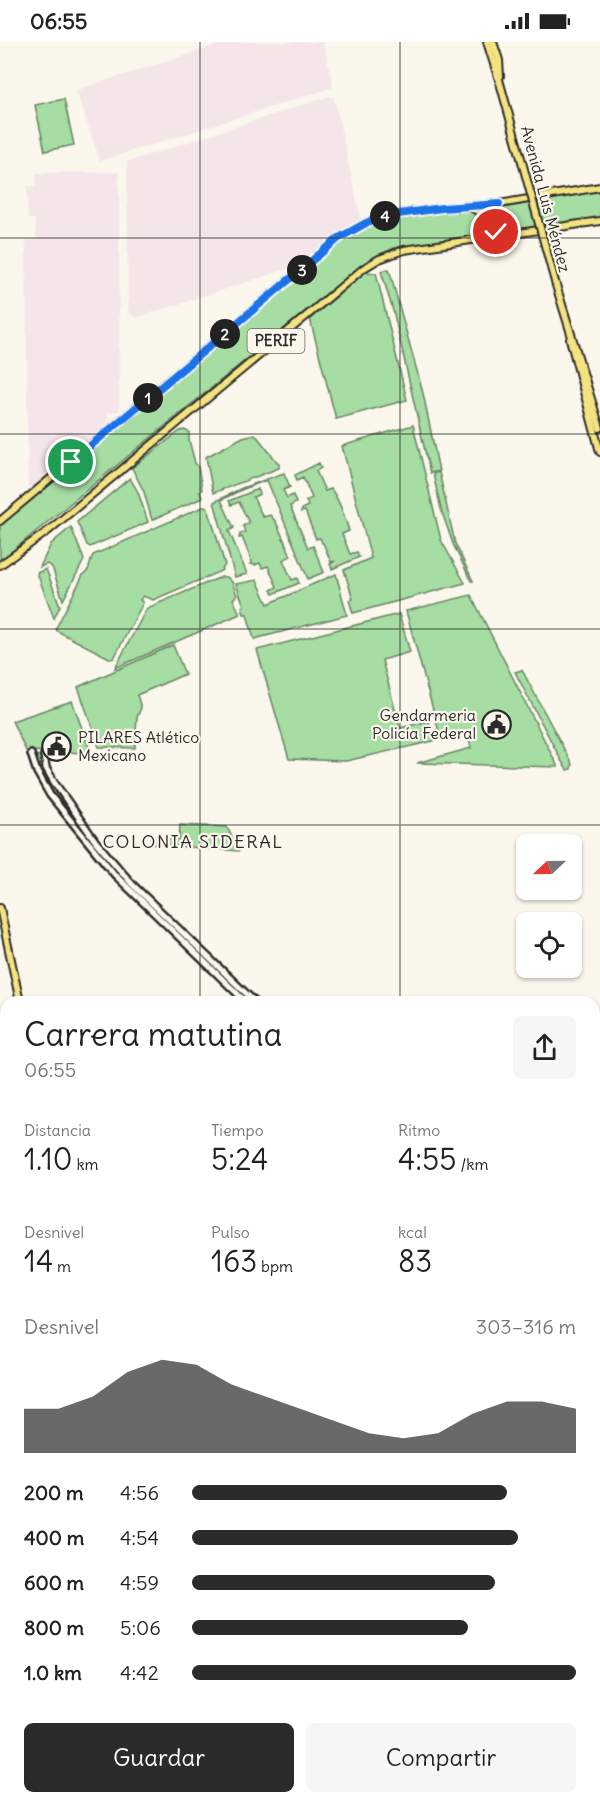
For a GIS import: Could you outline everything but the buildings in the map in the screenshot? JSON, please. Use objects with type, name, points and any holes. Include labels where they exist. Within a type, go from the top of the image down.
[{"type":"main road","name":"Avenida Luis Méndez","points":[[487,42],[555,282],[600,428]]},
{"type":"main road","name":"Avenida Luis Méndez","points":[[493,42],[498,60],[500,83]]},
{"type":"main road","name":"PERIF","points":[[0,521],[339,238],[384,216],[442,208],[499,204],[600,187]]},
{"type":"main road","points":[[499,204],[491,213],[490,220],[494,230],[504,235]]},
{"type":"main road","points":[[467,207],[477,211],[484,221],[482,231],[472,239]]},
{"type":"main road","name":"PERIF","points":[[0,565],[48,531],[364,268],[379,259],[400,250],[600,221]]},
{"type":"main road","name":"Avenida Luis Méndez","points":[[567,322],[571,346],[600,452]]},
{"type":"main road","points":[[31,754],[37,772],[50,795],[115,875],[240,996]]},
{"type":"main road","points":[[44,755],[48,773],[114,864],[249,996]]},
{"type":"main road","points":[[0,908],[19,996]]},
{"type":"shaded area","points":[[227,42],[323,42],[333,84],[331,88],[100,161],[76,90]]},
{"type":"shaded area","points":[[330,96],[334,98],[361,219],[338,233],[299,265],[136,318],[128,312],[127,162]]},
{"type":"shaded area","points":[[119,172],[119,411],[108,412],[108,422],[101,427],[102,429],[28,492],[26,240],[36,239],[35,219],[28,219],[27,186],[36,186],[36,173]]},
{"type":"green space","points":[[64,99],[74,145],[45,151],[35,105]]},
{"type":"green space","points":[[600,190],[600,218],[501,232],[493,225],[492,214],[497,209]]},
{"type":"green space","points":[[471,211],[478,215],[481,224],[473,236],[394,248],[358,268],[0,561],[0,524],[172,383],[340,240],[387,218],[418,213]]},
{"type":"green space","points":[[389,269],[423,393],[439,471],[430,473],[394,314],[381,271]]},
{"type":"green space","points":[[365,272],[376,273],[407,400],[336,419],[310,319]]},
{"type":"green space","points":[[413,425],[441,540],[465,583],[353,613],[349,600],[353,599],[344,570],[371,558],[342,446]]},
{"type":"green space","points":[[184,430],[189,432],[195,463],[198,466],[202,498],[152,520],[144,492],[132,468]]},
{"type":"green space","points":[[255,434],[279,464],[279,468],[213,493],[206,457],[243,437]]},
{"type":"green space","points":[[319,463],[321,468],[316,471],[325,491],[331,489],[344,515],[349,531],[342,534],[350,554],[357,552],[359,557],[332,569],[330,564],[335,561],[331,562],[320,538],[316,539],[305,511],[301,512],[308,506],[306,501],[312,498],[303,477],[297,480],[295,475]]},
{"type":"green space","points":[[439,472],[455,543],[473,581],[453,544],[441,509],[433,474]]},
{"type":"green space","points":[[284,473],[290,487],[283,490],[287,498],[293,495],[296,503],[290,506],[308,548],[313,546],[324,572],[308,579],[267,480],[221,500],[234,528],[229,531],[247,574],[235,577],[214,502],[242,488]]},
{"type":"green space","points":[[130,478],[138,492],[148,522],[90,547],[77,522]]},
{"type":"green space","points":[[258,489],[260,494],[253,497],[263,517],[270,515],[276,522],[291,556],[283,560],[292,580],[297,578],[299,583],[273,594],[271,590],[277,587],[268,566],[262,568],[260,563],[250,564],[252,562],[242,537],[239,538],[240,534],[245,532],[243,526],[249,523],[239,502],[231,505],[229,501]]},
{"type":"green space","points":[[205,506],[208,508],[225,565],[221,571],[153,600],[143,596],[140,600],[143,603],[114,658],[111,659],[57,631],[56,628],[83,575],[89,569],[93,555]]},
{"type":"green space","points":[[71,527],[84,560],[63,600],[52,567],[47,564],[40,567],[51,544]]},
{"type":"green space","points":[[46,569],[60,606],[54,618],[37,573]]},
{"type":"green space","points":[[336,574],[347,615],[254,639],[236,584],[257,580],[268,604]]},
{"type":"green space","points":[[221,577],[227,577],[232,582],[237,595],[233,599],[240,614],[115,668],[147,608]]},
{"type":"green space","points":[[471,595],[558,767],[417,763],[471,748],[467,732],[441,739],[406,611]]},
{"type":"green space","points":[[399,614],[410,652],[382,660],[400,728],[429,721],[434,741],[346,761],[289,759],[257,650]]},
{"type":"green space","points":[[173,645],[185,674],[137,695],[141,708],[137,717],[135,748],[99,747],[78,687]]},
{"type":"green space","points":[[522,670],[572,764],[571,769],[567,770],[562,762],[515,672]]},
{"type":"green space","points":[[72,701],[91,753],[26,751],[12,721]]},
{"type":"green space","points":[[31,755],[41,756],[44,769],[81,822],[77,826],[51,794]]},
{"type":"green space","points":[[180,825],[227,827],[239,851],[150,844],[151,838],[179,839]]},
{"type":"place","name":"Gendarmeria Policía Federal","points":[[497,724]]},
{"type":"place","name":"PILARES Atlético Mexicano","points":[[57,746]]},
{"type":"district","name":"COLONIA SIDERAL","points":[[193,842]]},
{"type":"route","points":[[71,462],[339,238],[352,230],[384,216],[442,208],[499,204],[490,217],[490,224],[496,232]]}]
